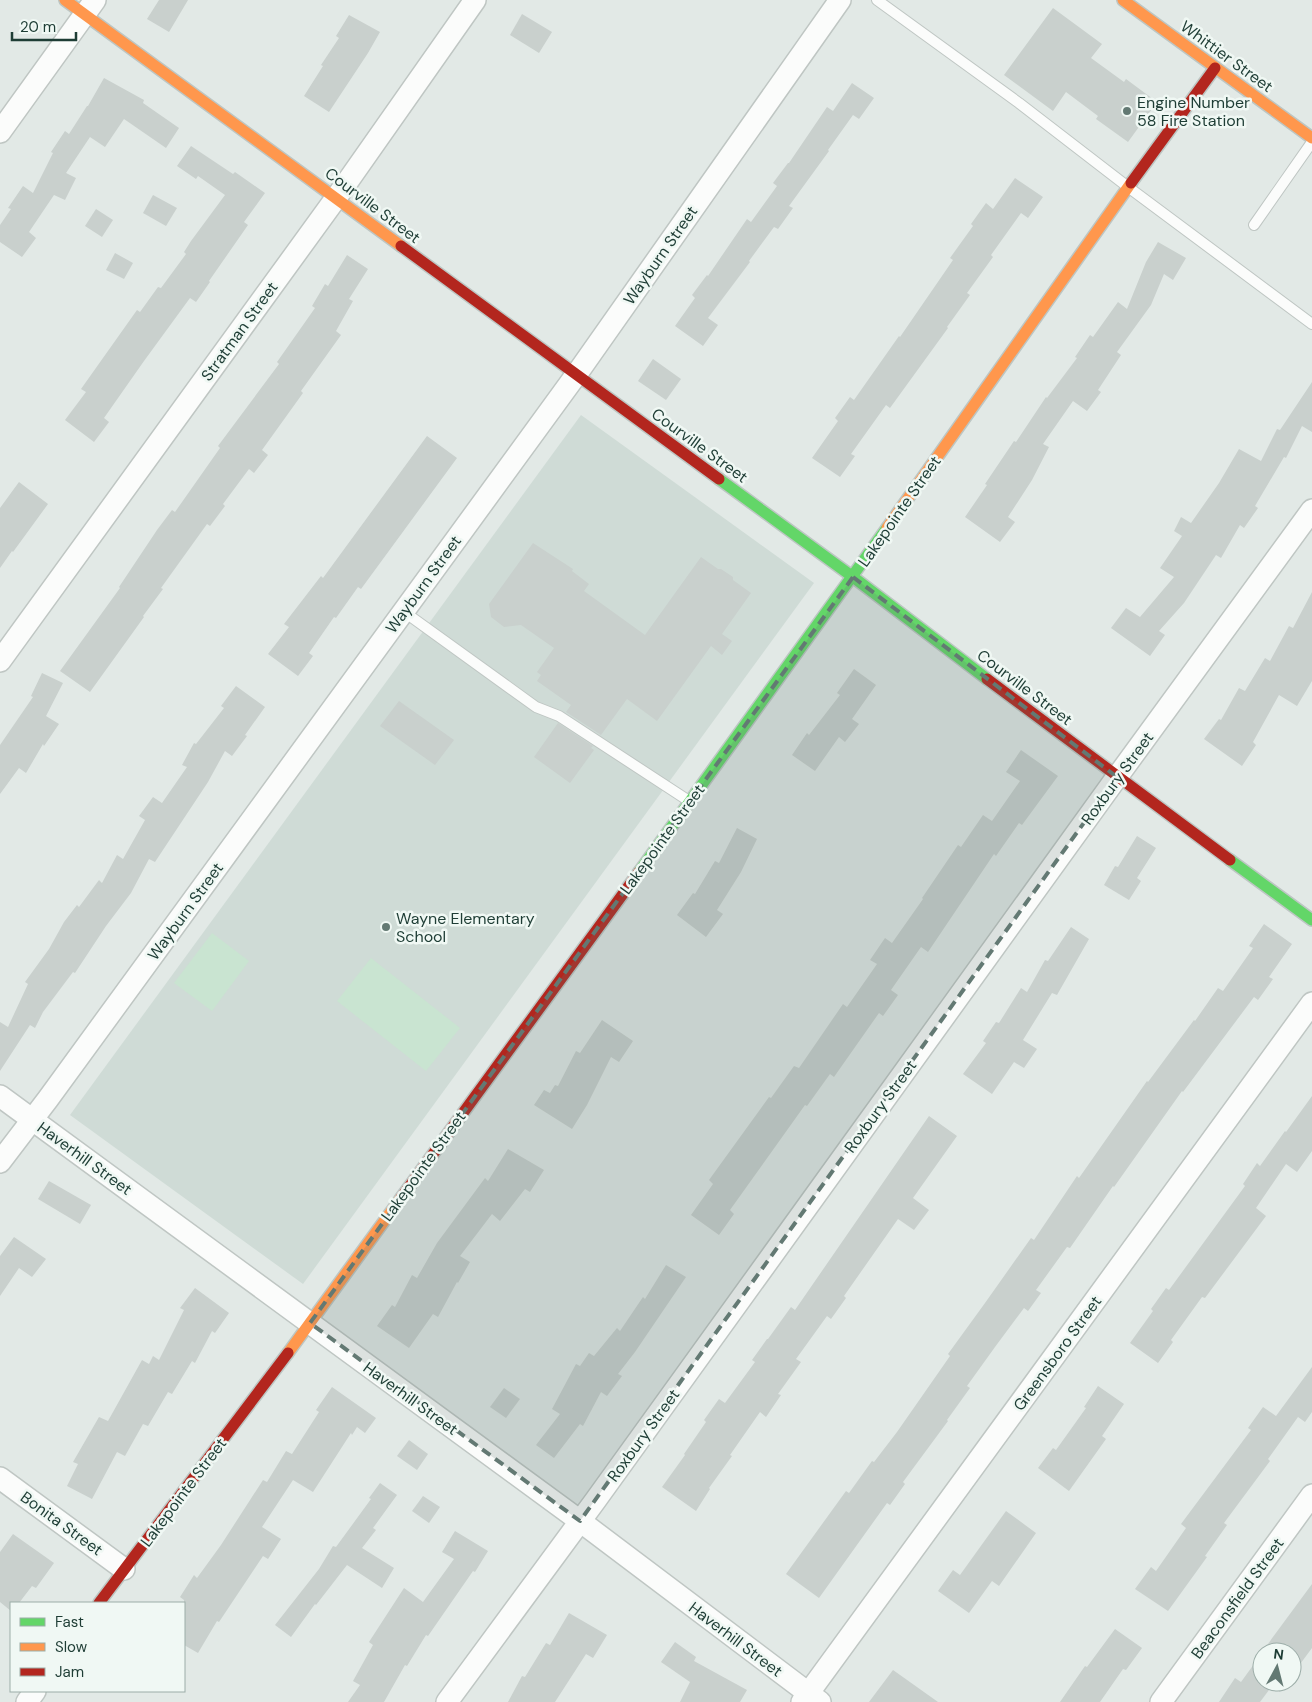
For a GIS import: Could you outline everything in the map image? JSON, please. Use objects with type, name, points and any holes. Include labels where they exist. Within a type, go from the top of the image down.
[{"type":"street","name":"Courville Street","points":[[65,0],[90,7],[336,198],[853,577],[1117,777],[1312,920]]},
{"type":"street","name":"Stratman Street","points":[[0,661],[336,198],[475,0]]},
{"type":"street","name":"Wayburn Street","points":[[0,1162],[576,375],[840,0]]},
{"type":"street","name":"Whittier Street","points":[[1123,0],[1312,138]]},
{"type":"street","points":[[0,132],[90,7]]},
{"type":"street","name":"Lakepointe Street","points":[[100,1602],[310,1323],[690,802],[853,577],[1128,187],[1215,68]]},
{"type":"street","name":"Roxbury Street","points":[[446,1702],[580,1521],[1312,510]]},
{"type":"street","name":"Greensboro Street","points":[[810,1699],[1312,1003]]},
{"type":"street","name":"Haverhill Street","points":[[0,1096],[580,1521],[810,1699]]},
{"type":"street","name":"Bonita Street","points":[[0,1478],[124,1569]]},
{"type":"street","name":"Beaconsfield Street","points":[[1161,1702],[1312,1495]]},
{"type":"lane","points":[[877,0],[1019,103],[1312,324]]},
{"type":"lane","points":[[1254,225],[1312,142]]},
{"type":"lane","points":[[404,611],[536,707],[559,716],[690,802]]},
{"type":"highlighted area","points":[[853,577],[1117,777],[580,1521],[310,1323]]},
{"type":"shaded area","name":"Wayne Elementary School","points":[[581,415],[814,583],[303,1284],[70,1115]]},
{"type":"green space","points":[[212,933],[249,961],[212,1011],[174,983]]},
{"type":"green space","points":[[371,958],[460,1028],[426,1071],[337,1001]]},
{"type":"building","points":[[159,0],[188,0],[169,32],[147,19]]},
{"type":"building","points":[[1053,8],[1102,44],[1091,58],[1124,82],[1126,79],[1157,102],[1128,142],[1096,119],[1098,116],[1066,92],[1053,111],[1004,75]]},
{"type":"building","points":[[522,14],[552,32],[539,53],[510,35]]},
{"type":"building","points":[[349,15],[380,32],[329,112],[304,96],[339,38],[336,36]]},
{"type":"building","points":[[104,78],[144,100],[143,103],[179,128],[166,148],[124,119],[105,147],[90,137],[66,173],[76,178],[65,200],[54,195],[29,232],[36,238],[22,257],[0,242],[0,225],[11,209],[8,208],[23,186],[33,193],[53,153],[51,152],[65,131],[69,134]]},
{"type":"building","points":[[852,83],[874,98],[859,119],[853,115],[789,206],[793,208],[778,229],[774,227],[708,318],[718,325],[703,346],[675,326],[695,298],[692,295],[708,276],[747,219],[751,222],[777,186],[773,183],[827,107],[833,111]]},
{"type":"building","points":[[191,146],[233,174],[235,172],[265,193],[244,222],[248,225],[196,302],[190,298],[104,418],[109,422],[94,442],[65,420],[86,392],[81,389],[137,310],[140,312],[158,287],[161,288],[186,254],[184,252],[191,241],[225,195],[198,176],[196,179],[177,166]]},
{"type":"building","points":[[1015,178],[1043,197],[1028,218],[1021,213],[991,255],[993,257],[967,293],[970,295],[948,328],[890,408],[886,405],[851,454],[855,456],[840,477],[812,458],[838,421],[835,418],[850,397],[854,400],[900,337],[953,260],[950,258],[973,226],[971,224],[986,203],[993,209]]},
{"type":"building","points":[[153,195],[177,208],[166,226],[143,213]]},
{"type":"building","points":[[96,209],[113,220],[102,237],[85,226]]},
{"type":"building","points":[[1158,242],[1186,258],[1173,280],[1164,274],[1151,305],[1117,352],[1121,355],[1098,390],[1101,392],[1087,411],[1073,401],[1043,444],[1049,447],[1032,480],[1008,517],[1015,522],[1000,542],[965,517],[1014,441],[1016,442],[1046,397],[1077,358],[1075,357],[1090,335],[1093,337],[1118,302],[1127,309],[1146,262]]},
{"type":"building","points":[[115,253],[133,263],[124,279],[106,270]]},
{"type":"building","points":[[347,255],[368,269],[349,299],[353,301],[336,331],[341,335],[301,391],[303,393],[262,450],[268,455],[254,473],[249,469],[223,504],[225,506],[210,526],[207,524],[90,692],[60,671],[120,588],[157,530],[172,510],[175,512],[220,448],[218,446],[279,364],[277,362],[315,308],[312,306],[325,284],[328,286]]},
{"type":"building","points":[[653,359],[681,379],[666,400],[638,381]]},
{"type":"building","points":[[1312,382],[1312,432],[1302,426],[1286,458],[1284,457],[1255,506],[1258,508],[1244,528],[1240,525],[1221,558],[1216,555],[1184,603],[1159,631],[1165,635],[1150,656],[1111,628],[1126,608],[1140,617],[1174,577],[1160,568],[1182,536],[1174,531],[1181,517],[1191,523],[1219,483],[1239,449],[1261,461],[1277,429],[1280,430]]},
{"type":"building","points":[[427,436],[457,458],[361,589],[358,587],[336,618],[334,617],[309,653],[313,656],[298,676],[268,654],[289,627],[284,624],[321,576],[323,578]]},
{"type":"building","points":[[19,482],[48,504],[0,568],[0,508]]},
{"type":"building","points":[[533,543],[573,569],[572,571],[589,584],[584,591],[645,635],[701,557],[733,577],[733,580],[751,593],[722,634],[732,641],[722,655],[711,646],[657,721],[627,699],[601,735],[566,712],[571,705],[537,681],[541,675],[537,672],[554,648],[521,625],[504,627],[491,617],[489,604]]},
{"type":"building","points":[[1312,592],[1312,681],[1297,706],[1279,695],[1253,742],[1256,745],[1242,766],[1204,739],[1219,719],[1221,720],[1239,688],[1245,691],[1265,658],[1270,661],[1289,626],[1293,628]]},
{"type":"building","points":[[854,669],[876,685],[852,719],[859,724],[845,742],[839,737],[815,771],[792,755],[807,733],[809,735],[840,695],[837,693]]},
{"type":"building","points":[[42,673],[63,683],[46,716],[59,724],[44,746],[43,744],[26,773],[19,768],[0,794],[0,745],[33,697],[31,696]]},
{"type":"building","points":[[236,686],[265,707],[232,756],[225,751],[208,782],[155,862],[149,859],[131,893],[106,926],[75,973],[73,972],[43,1012],[35,1028],[30,1025],[0,1071],[0,1022],[8,1027],[28,984],[25,982],[49,949],[64,922],[77,905],[79,907],[99,880],[102,883],[117,855],[123,859],[145,820],[139,816],[153,797],[162,803],[187,767],[182,765],[194,743],[196,744],[224,708],[221,706]]},
{"type":"building","points":[[399,701],[454,740],[435,765],[380,726]]},
{"type":"building","points":[[558,723],[593,746],[591,748],[594,750],[570,783],[534,757]]},
{"type":"building","points":[[1021,750],[1058,776],[1022,825],[1019,823],[996,856],[994,854],[928,952],[921,947],[891,990],[898,995],[883,1016],[879,1013],[834,1077],[830,1074],[807,1106],[805,1105],[730,1210],[734,1214],[719,1235],[691,1215],[713,1184],[709,1180],[769,1097],[771,1098],[794,1066],[799,1068],[843,1004],[847,1007],[877,964],[870,960],[885,938],[892,943],[958,845],[961,847],[983,815],[992,821],[1020,781],[1006,772]]},
{"type":"building","points":[[737,828],[757,839],[741,872],[717,910],[723,914],[706,937],[677,915],[693,893],[695,894],[715,861],[719,863]]},
{"type":"building","points":[[1137,836],[1156,848],[1137,878],[1141,881],[1129,900],[1104,885],[1115,866],[1118,867]]},
{"type":"building","points":[[1264,924],[1292,944],[1269,977],[1273,979],[1258,1000],[1254,997],[1182,1091],[1070,1248],[1067,1247],[1036,1290],[1041,1293],[1028,1311],[1024,1308],[995,1347],[967,1386],[970,1388],[948,1421],[903,1482],[905,1484],[890,1505],[887,1503],[819,1598],[786,1574],[846,1491],[849,1493],[872,1461],[874,1462],[897,1432],[950,1356],[948,1354],[1031,1238],[1034,1240],[1077,1176],[1079,1178],[1147,1081],[1195,1021],[1218,988],[1223,991],[1253,948],[1249,946]]},
{"type":"building","points":[[1071,927],[1089,939],[1057,995],[1052,993],[1023,1040],[1037,1049],[1024,1068],[1014,1062],[992,1094],[963,1074],[986,1043],[983,1041],[996,1022],[999,1023],[1021,988],[1027,992],[1045,960],[1048,961]]},
{"type":"building","points":[[602,1020],[633,1041],[619,1062],[611,1057],[587,1105],[572,1129],[534,1105],[544,1090],[550,1093],[555,1085],[558,1086],[576,1051],[580,1053]]},
{"type":"building","points":[[1312,1096],[1312,1151],[1297,1172],[1286,1164],[1256,1208],[1266,1216],[1205,1298],[1202,1297],[1171,1340],[1173,1342],[1158,1363],[1130,1343],[1153,1311],[1151,1309],[1166,1288],[1169,1290],[1245,1186],[1243,1184],[1257,1163],[1260,1166]]},
{"type":"building","points":[[929,1116],[957,1136],[913,1198],[929,1210],[914,1230],[898,1219],[844,1296],[846,1298],[831,1319],[827,1316],[796,1359],[801,1362],[778,1394],[781,1395],[766,1417],[760,1412],[730,1455],[732,1456],[709,1488],[696,1511],[662,1487],[685,1455],[706,1422],[704,1420],[719,1399],[725,1403],[755,1362],[752,1360],[791,1307],[795,1310]]},
{"type":"building","points":[[508,1149],[544,1170],[530,1192],[525,1189],[500,1221],[492,1214],[460,1256],[470,1262],[438,1317],[433,1314],[409,1348],[377,1326],[392,1305],[395,1307],[412,1275],[417,1278],[437,1243],[485,1178],[488,1181]]},
{"type":"building","points":[[49,1181],[91,1205],[80,1224],[38,1199]]},
{"type":"building","points":[[14,1237],[46,1259],[32,1277],[19,1268],[0,1296],[0,1256]]},
{"type":"building","points":[[666,1265],[686,1277],[618,1374],[622,1376],[607,1396],[601,1392],[583,1426],[580,1424],[554,1458],[536,1445],[560,1414],[552,1409],[576,1364],[580,1366],[589,1353],[594,1356],[617,1328],[620,1331],[643,1297],[645,1299]]},
{"type":"building","points":[[195,1288],[229,1313],[215,1333],[212,1331],[195,1363],[192,1361],[172,1394],[168,1392],[148,1426],[143,1424],[125,1456],[117,1452],[92,1499],[67,1486],[78,1464],[73,1462],[99,1417],[108,1421],[142,1360],[149,1364],[153,1356],[159,1360],[184,1310],[180,1308]]},
{"type":"building","points":[[1312,1367],[1312,1412],[1305,1422],[1298,1417],[1268,1459],[1270,1461],[1224,1523],[1227,1525],[1205,1556],[1207,1557],[1168,1611],[1135,1589],[1151,1567],[1156,1571],[1186,1528],[1181,1524],[1251,1430],[1248,1428],[1263,1407],[1276,1416]]},
{"type":"building","points":[[1098,1386],[1124,1404],[1102,1436],[1106,1439],[1069,1491],[1038,1468],[1053,1448],[1056,1450],[1086,1408],[1084,1407]]},
{"type":"building","points":[[332,1387],[376,1418],[365,1433],[357,1427],[352,1435],[351,1433],[313,1492],[293,1480],[262,1527],[281,1539],[268,1559],[263,1556],[219,1622],[217,1621],[198,1653],[185,1646],[185,1602],[180,1597],[194,1575],[197,1578],[221,1545],[263,1480],[267,1482],[286,1451],[292,1454],[319,1412],[316,1410]]},
{"type":"building","points":[[504,1388],[520,1399],[506,1418],[490,1407]]},
{"type":"building","points":[[409,1440],[428,1454],[417,1470],[397,1456]]},
{"type":"building","points":[[380,1483],[397,1495],[373,1528],[376,1530],[362,1548],[394,1568],[382,1588],[347,1565],[291,1637],[275,1625],[319,1569],[333,1546],[336,1547],[371,1499],[369,1498]]},
{"type":"building","points":[[423,1496],[440,1507],[429,1523],[412,1511]]},
{"type":"building","points":[[1006,1511],[1036,1533],[999,1586],[992,1581],[969,1613],[938,1591],[953,1570],[960,1575]]},
{"type":"building","points":[[455,1531],[488,1551],[475,1572],[473,1571],[428,1636],[426,1635],[407,1666],[405,1665],[384,1702],[348,1702],[360,1685],[353,1681],[373,1645],[369,1642],[404,1588],[423,1602],[454,1559],[442,1552]]},
{"type":"building","points":[[13,1534],[54,1563],[36,1588],[32,1586],[20,1602],[10,1602],[10,1610],[0,1602],[0,1552]]},
{"type":"building","points":[[1312,1584],[1312,1648],[1302,1662],[1302,1642],[1269,1642]]},
{"type":"building","points":[[569,1613],[607,1635],[593,1658],[586,1654],[555,1702],[508,1702],[522,1676],[525,1677],[546,1643],[550,1645]]},
{"type":"building","points":[[1115,1629],[1142,1648],[1126,1670],[1123,1669],[1100,1702],[1060,1702],[1085,1666],[1087,1667]]},
{"type":"building","points":[[675,1642],[696,1657],[694,1661],[747,1690],[740,1702],[680,1702],[690,1682],[661,1662]]},
{"type":"building","points":[[1252,1667],[1252,1692],[1268,1692],[1260,1702],[1219,1702],[1235,1678],[1241,1682]]},
{"type":"building","points":[[893,1670],[938,1702],[869,1702]]},
{"type":"traffic: fast","points":[[719,479],[853,577],[987,679]]},
{"type":"traffic: fast","points":[[639,872],[887,528]]},
{"type":"traffic: fast","points":[[1230,860],[1312,920]]},
{"type":"traffic: slow","points":[[65,0],[401,246]]},
{"type":"traffic: slow","points":[[1123,0],[1312,138]]},
{"type":"traffic: slow","points":[[887,528],[1131,183]]},
{"type":"traffic: slow","points":[[288,1353],[401,1198]]},
{"type":"traffic: jam","points":[[1131,183],[1215,68]]},
{"type":"traffic: jam","points":[[401,246],[719,479]]},
{"type":"traffic: jam","points":[[987,679],[1230,860]]},
{"type":"traffic: jam","points":[[401,1198],[639,872]]},
{"type":"traffic: jam","points":[[100,1602],[288,1353]]},
{"type":"place","name":"Engine Number 58 Fire Station","points":[[1127,111]]},
{"type":"place","name":"Wayne Elementary School","points":[[386,927]]}]
